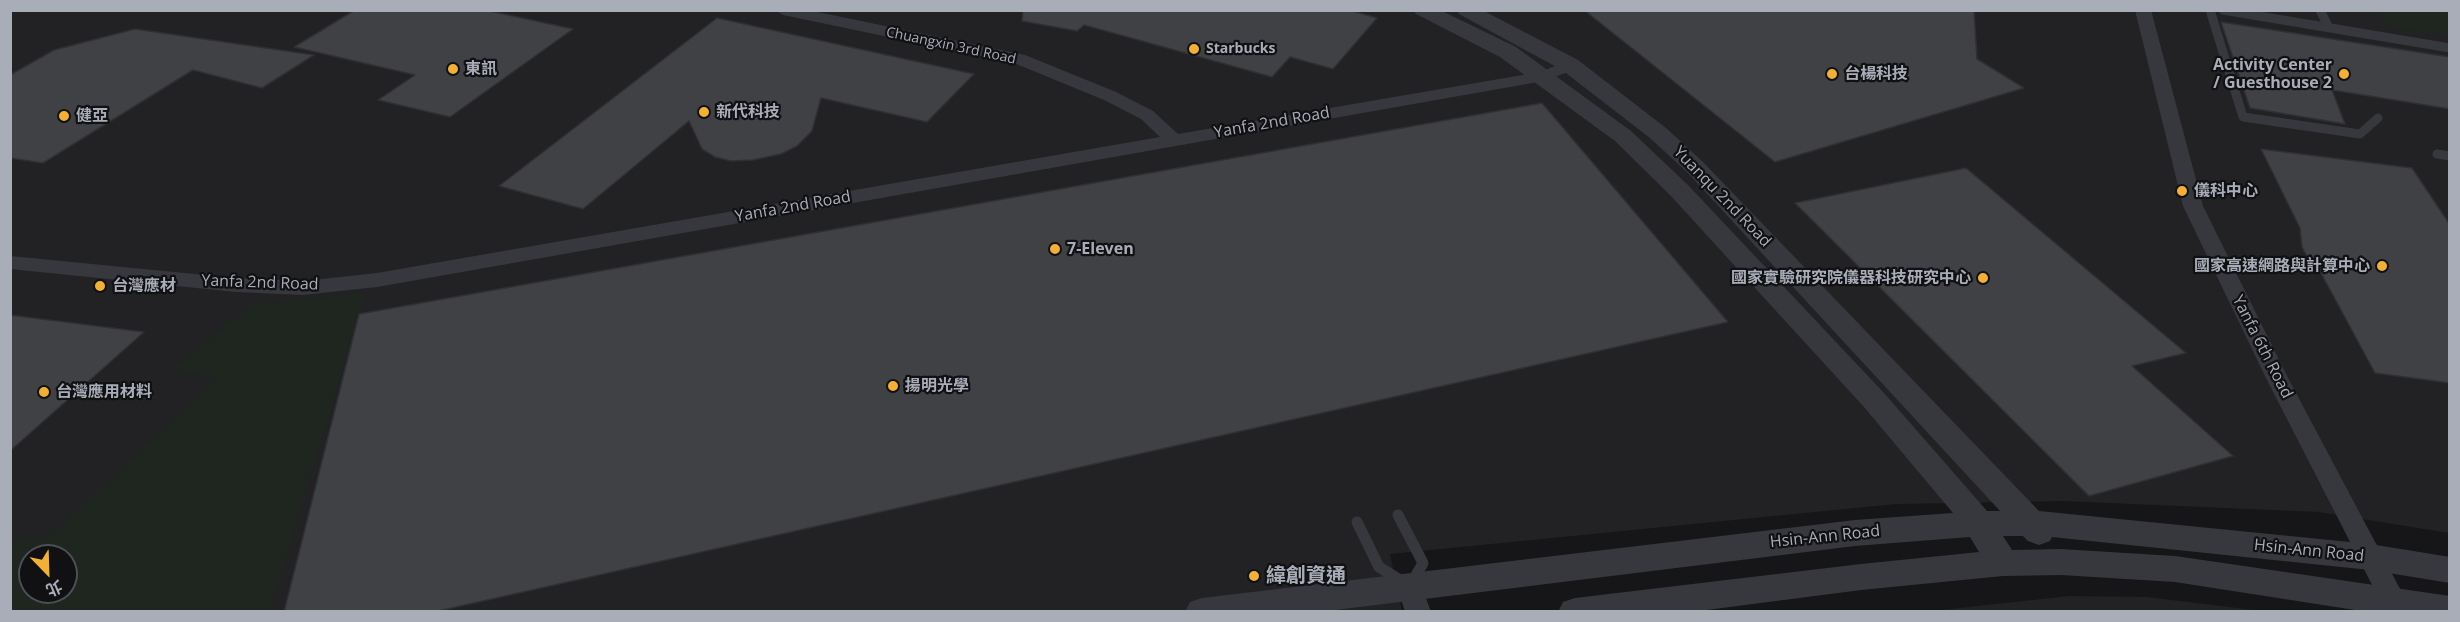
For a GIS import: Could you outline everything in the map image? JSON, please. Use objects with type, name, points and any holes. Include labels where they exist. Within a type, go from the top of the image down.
[{"type":"street","name":"Chuangxin 3rd Road","points":[[783,10],[1019,59],[1110,96],[1147,115],[1173,140]]},
{"type":"street","name":"Yuanqu 2nd Road","points":[[1424,10],[1508,52],[1544,76],[1623,136],[1678,190],[1874,400],[1978,524],[2003,563]]},
{"type":"street","name":"Yuanqu 2nd Road","points":[[1466,10],[1570,65],[1658,133],[1695,168],[2032,523],[2061,562]]},
{"type":"street","name":"Yanfa 6th Road","points":[[2143,10],[2193,206],[2277,378],[2394,602]]},
{"type":"street","name":"Yanfa 2nd Road","points":[[10,262],[236,285],[303,288],[366,281],[1544,76],[1570,65]]},
{"type":"street","name":"Hsin-Ann Road","points":[[1202,612],[1414,599],[1855,533],[1978,524],[2032,523],[2370,557],[2450,570]]},
{"type":"street","points":[[1575,612],[1861,577],[2003,563],[2061,562],[2175,569],[2450,610]]},
{"type":"lane","points":[[2210,10],[2243,117],[2360,134],[2378,118]]},
{"type":"lane","points":[[2223,10],[2450,48]]},
{"type":"lane","points":[[2320,10],[2328,26]]},
{"type":"lane","points":[[2437,154],[2450,156]]},
{"type":"lane","points":[[1358,522],[1379,567],[1414,599],[1423,563],[1398,515]]},
{"type":"shaded area","points":[[10,11],[2449,11],[2449,533],[2319,512],[2063,501],[1896,504],[1390,554],[1402,611],[11,611]]},
{"type":"shaded area","points":[[2377,11],[2449,11],[2449,36],[2399,29],[2384,22]]},
{"type":"shaded area","points":[[366,293],[270,611],[11,611],[10,537],[42,542],[217,379],[173,369],[252,304]]},
{"type":"shaded area","points":[[2069,596],[2147,597],[2262,611],[1932,611]]},
{"type":"building","name":"東訊","points":[[355,10],[485,10],[573,29],[450,117],[378,100],[415,75],[294,47]]},
{"type":"building","points":[[1023,10],[1349,10],[1377,18],[1333,69],[1290,57],[1272,77],[1084,25],[1077,31],[1022,21]]},
{"type":"building","name":"台楊科技","points":[[1584,10],[1974,10],[1977,59],[2024,88],[1775,162]]},
{"type":"building","name":"新代科技","points":[[717,18],[974,74],[927,122],[821,98],[812,131],[797,146],[781,154],[753,160],[731,161],[715,157],[702,149],[689,121],[583,209],[499,186]]},
{"type":"building","name":"Activity Center / Guesthouse 2","points":[[2221,22],[2450,57],[2450,109],[2332,90],[2345,124],[2250,108]]},
{"type":"building","name":"健亞","points":[[135,29],[314,55],[262,88],[193,70],[43,163],[10,158],[10,75],[54,50]]},
{"type":"building","name":"揚明光學","points":[[1542,103],[1728,322],[434,612],[284,612],[359,314]]},
{"type":"building","name":"國家高速網路與計算中心","points":[[2261,149],[2412,168],[2450,225],[2450,383],[2375,373],[2321,273],[2309,260],[2302,247],[2300,228]]},
{"type":"building","name":"國家實驗研究院儀器科技研究中心","points":[[1966,168],[2186,353],[2132,366],[2233,456],[2089,496],[1795,203]]},
{"type":"building","name":"台灣應用材料","points":[[10,315],[144,332],[10,451]]},
{"type":"place","name":"Starbucks","points":[[1194,49]]},
{"type":"place","name":"東訊","points":[[453,69]]},
{"type":"place","name":"台楊科技","points":[[1832,74]]},
{"type":"place","name":"Activity Center / Guesthouse 2","points":[[2344,74]]},
{"type":"place","name":"新代科技","points":[[704,112]]},
{"type":"place","name":"健亞","points":[[64,116]]},
{"type":"place","name":"儀科中心","points":[[2182,191]]},
{"type":"place","name":"7-Eleven","points":[[1055,249]]},
{"type":"place","name":"國家高速網路與計算中心","points":[[2382,266]]},
{"type":"place","name":"國家實驗研究院儀器科技研究中心","points":[[1983,278]]},
{"type":"place","name":"台灣應材","points":[[100,286]]},
{"type":"place","name":"揚明光學","points":[[893,386]]},
{"type":"place","name":"台灣應用材料","points":[[44,392]]},
{"type":"place","name":"緯創資通","points":[[1254,576]]}]
